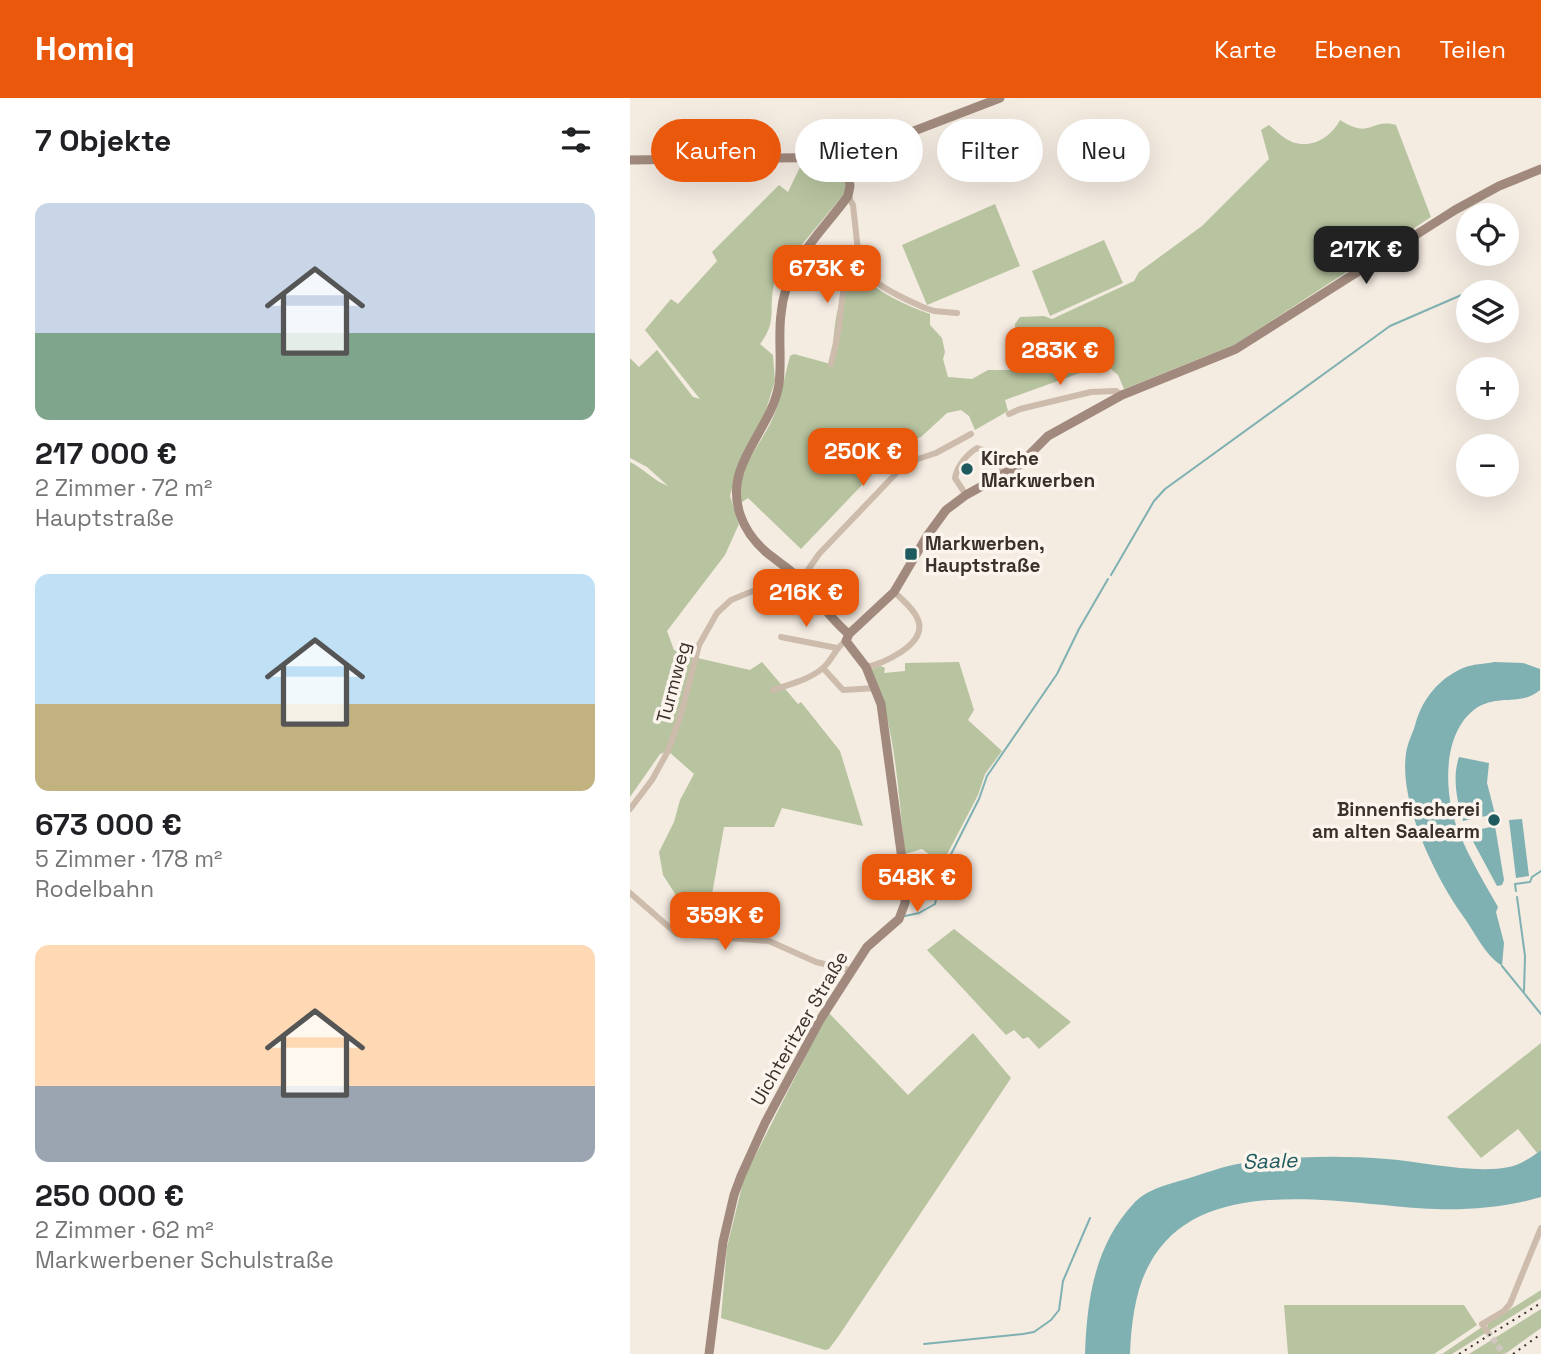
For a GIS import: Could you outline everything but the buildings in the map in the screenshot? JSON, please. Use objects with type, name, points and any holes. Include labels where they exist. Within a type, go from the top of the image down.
[{"type":"main road","points":[[923,128],[1000,98]]},
{"type":"main road","points":[[630,160],[795,158]]},
{"type":"main road","points":[[848,637],[894,593],[937,521],[947,510],[966,495],[1018,466],[1048,436],[1122,395],[1236,349],[1455,210],[1499,186],[1541,169]]},
{"type":"main road","points":[[848,196],[849,182]]},
{"type":"main road","name":"Uichteritzer Straße","points":[[709,1354],[723,1242],[734,1195],[788,1077],[850,970],[867,947],[897,922],[905,903],[906,889],[889,755],[876,688],[848,637],[798,577],[759,545],[746,528],[737,509],[736,485],[743,463],[765,422],[779,384],[781,314],[783,297],[792,271],[808,244],[848,196]]},
{"type":"street","points":[[848,196],[853,205],[860,267],[872,280],[934,311],[957,313]]},
{"type":"street","points":[[831,364],[840,325],[842,295],[848,277],[860,267]]},
{"type":"street","points":[[1009,414],[1091,392],[1116,391],[1122,395]]},
{"type":"street","points":[[798,577],[906,463],[936,453],[971,435]]},
{"type":"street","points":[[961,440],[969,453]]},
{"type":"street","points":[[966,495],[955,478],[969,453],[979,448],[994,454],[1005,474]]},
{"type":"street","name":"Turmweg","points":[[630,809],[660,765],[674,737],[699,645],[717,613],[731,600],[798,577]]},
{"type":"street","points":[[866,667],[877,665],[898,654],[916,640],[920,632],[913,610],[894,593]]},
{"type":"street","points":[[781,637],[837,649]]},
{"type":"street","points":[[773,690],[823,668],[848,637]]},
{"type":"street","points":[[823,668],[843,690],[876,688]]},
{"type":"street","points":[[630,893],[677,934],[769,941],[816,962],[850,970]]},
{"type":"street","points":[[1487,1331],[1482,1324],[1504,1311],[1510,1304],[1541,1228]]},
{"type":"green space","points":[[1340,120],[1365,129],[1381,124],[1396,125],[1431,217],[1236,344],[1124,389],[1118,375],[1105,364],[1005,400],[1008,411],[975,430],[969,416],[961,410],[947,413],[921,437],[900,445],[801,549],[748,498],[739,504],[740,482],[770,424],[790,356],[794,354],[831,364],[840,301],[851,279],[860,271],[882,291],[930,314],[930,325],[942,338],[945,352],[943,359],[948,377],[972,379],[988,370],[1035,367],[1028,355],[1016,344],[1015,324],[1020,317],[1044,316],[1052,319],[1134,281],[1139,272],[1202,226],[1269,159],[1261,130],[1269,125],[1289,141],[1307,144],[1321,140],[1332,132]]},
{"type":"green space","points":[[795,178],[795,182],[845,182],[846,186],[845,193],[799,248],[790,249],[779,272],[772,294],[771,322],[760,344],[773,355],[775,381],[764,416],[735,477],[730,496],[739,524],[725,555],[667,631],[674,650],[693,657],[750,670],[762,662],[798,704],[801,702],[840,751],[863,826],[782,808],[774,827],[724,827],[702,936],[663,875],[659,852],[674,822],[680,800],[694,774],[668,751],[660,754],[630,797],[630,462],[668,486],[647,467],[630,458],[630,358],[639,367],[657,350],[693,397],[700,399],[645,330],[671,299],[678,304],[717,261],[712,252],[779,185],[788,192]]},
{"type":"green space","points":[[995,204],[1020,266],[927,305],[902,245]]},
{"type":"green space","points":[[1104,240],[1123,283],[1050,316],[1032,271]]},
{"type":"green space","points":[[959,662],[974,710],[968,720],[1002,751],[985,774],[978,795],[942,864],[922,849],[905,854],[891,736],[871,669],[881,666],[885,668],[884,673],[905,671],[905,663]]},
{"type":"green space","points":[[954,929],[1071,1022],[1039,1049],[1028,1037],[1023,1039],[1014,1030],[1006,1035],[927,950]]},
{"type":"green space","points":[[828,1012],[908,1095],[973,1033],[1011,1078],[840,1334],[829,1349],[825,1350],[721,1318],[727,1247],[744,1178]]},
{"type":"green space","points":[[1541,1043],[1541,1150],[1537,1153],[1518,1129],[1481,1158],[1447,1117]]},
{"type":"green space","points":[[1541,1290],[1541,1298],[1452,1354],[1442,1354],[1482,1327],[1488,1328],[1487,1324]]},
{"type":"green space","points":[[1284,1305],[1464,1305],[1477,1325],[1434,1354],[1288,1354]]},
{"type":"green space","points":[[1541,1309],[1541,1328],[1505,1354],[1469,1354]]},
{"type":"water","points":[[1494,662],[1523,663],[1540,669],[1540,690],[1525,698],[1484,704],[1464,720],[1451,751],[1448,787],[1460,835],[1498,907],[1496,912],[1504,943],[1502,966],[1490,956],[1452,900],[1430,859],[1413,813],[1405,768],[1407,748],[1419,713],[1434,690],[1447,677],[1463,668]]},
{"type":"water","points":[[1459,757],[1489,763],[1487,783],[1495,814],[1463,821],[1456,781]]},
{"type":"water","points":[[1522,819],[1529,876],[1516,878],[1509,820]]},
{"type":"water","points":[[1495,826],[1504,880],[1502,885],[1497,886],[1468,832]]},
{"type":"water","name":"Saale","points":[[1541,1150],[1541,1197],[1515,1203],[1435,1209],[1320,1200],[1278,1200],[1239,1204],[1203,1215],[1172,1235],[1149,1265],[1137,1297],[1130,1354],[1085,1354],[1091,1292],[1102,1254],[1121,1218],[1135,1202],[1151,1191],[1221,1168],[1262,1161],[1351,1157],[1495,1169],[1517,1164]]},
{"type":"waterway","points":[[1111,575],[1154,501],[1165,489],[1390,326],[1456,297]]},
{"type":"waterway","points":[[905,916],[919,913],[935,904],[943,870],[979,799],[987,776],[1057,674],[1108,579]]},
{"type":"waterway","points":[[1516,891],[1515,884],[1530,882],[1532,877],[1541,871]]},
{"type":"waterway","points":[[1517,897],[1525,956],[1524,991]]},
{"type":"waterway","points":[[1502,966],[1541,1014]]},
{"type":"waterway","points":[[924,1344],[1034,1332],[1051,1320],[1059,1310],[1063,1281],[1090,1218]]},
{"type":"tunnel","points":[[1487,1331],[1504,1354]]},
{"type":"railway","points":[[1459,1354],[1541,1303]]},
{"type":"railway","points":[[1513,1354],[1541,1334]]},
{"type":"place","name":"Kirche Markwerben","points":[[967,469]]},
{"type":"place","name":"Markwerben, Hauptstraße","points":[[911,554]]},
{"type":"place","name":"Binnenfischerei am alten Saalearm","points":[[1494,820]]}]
